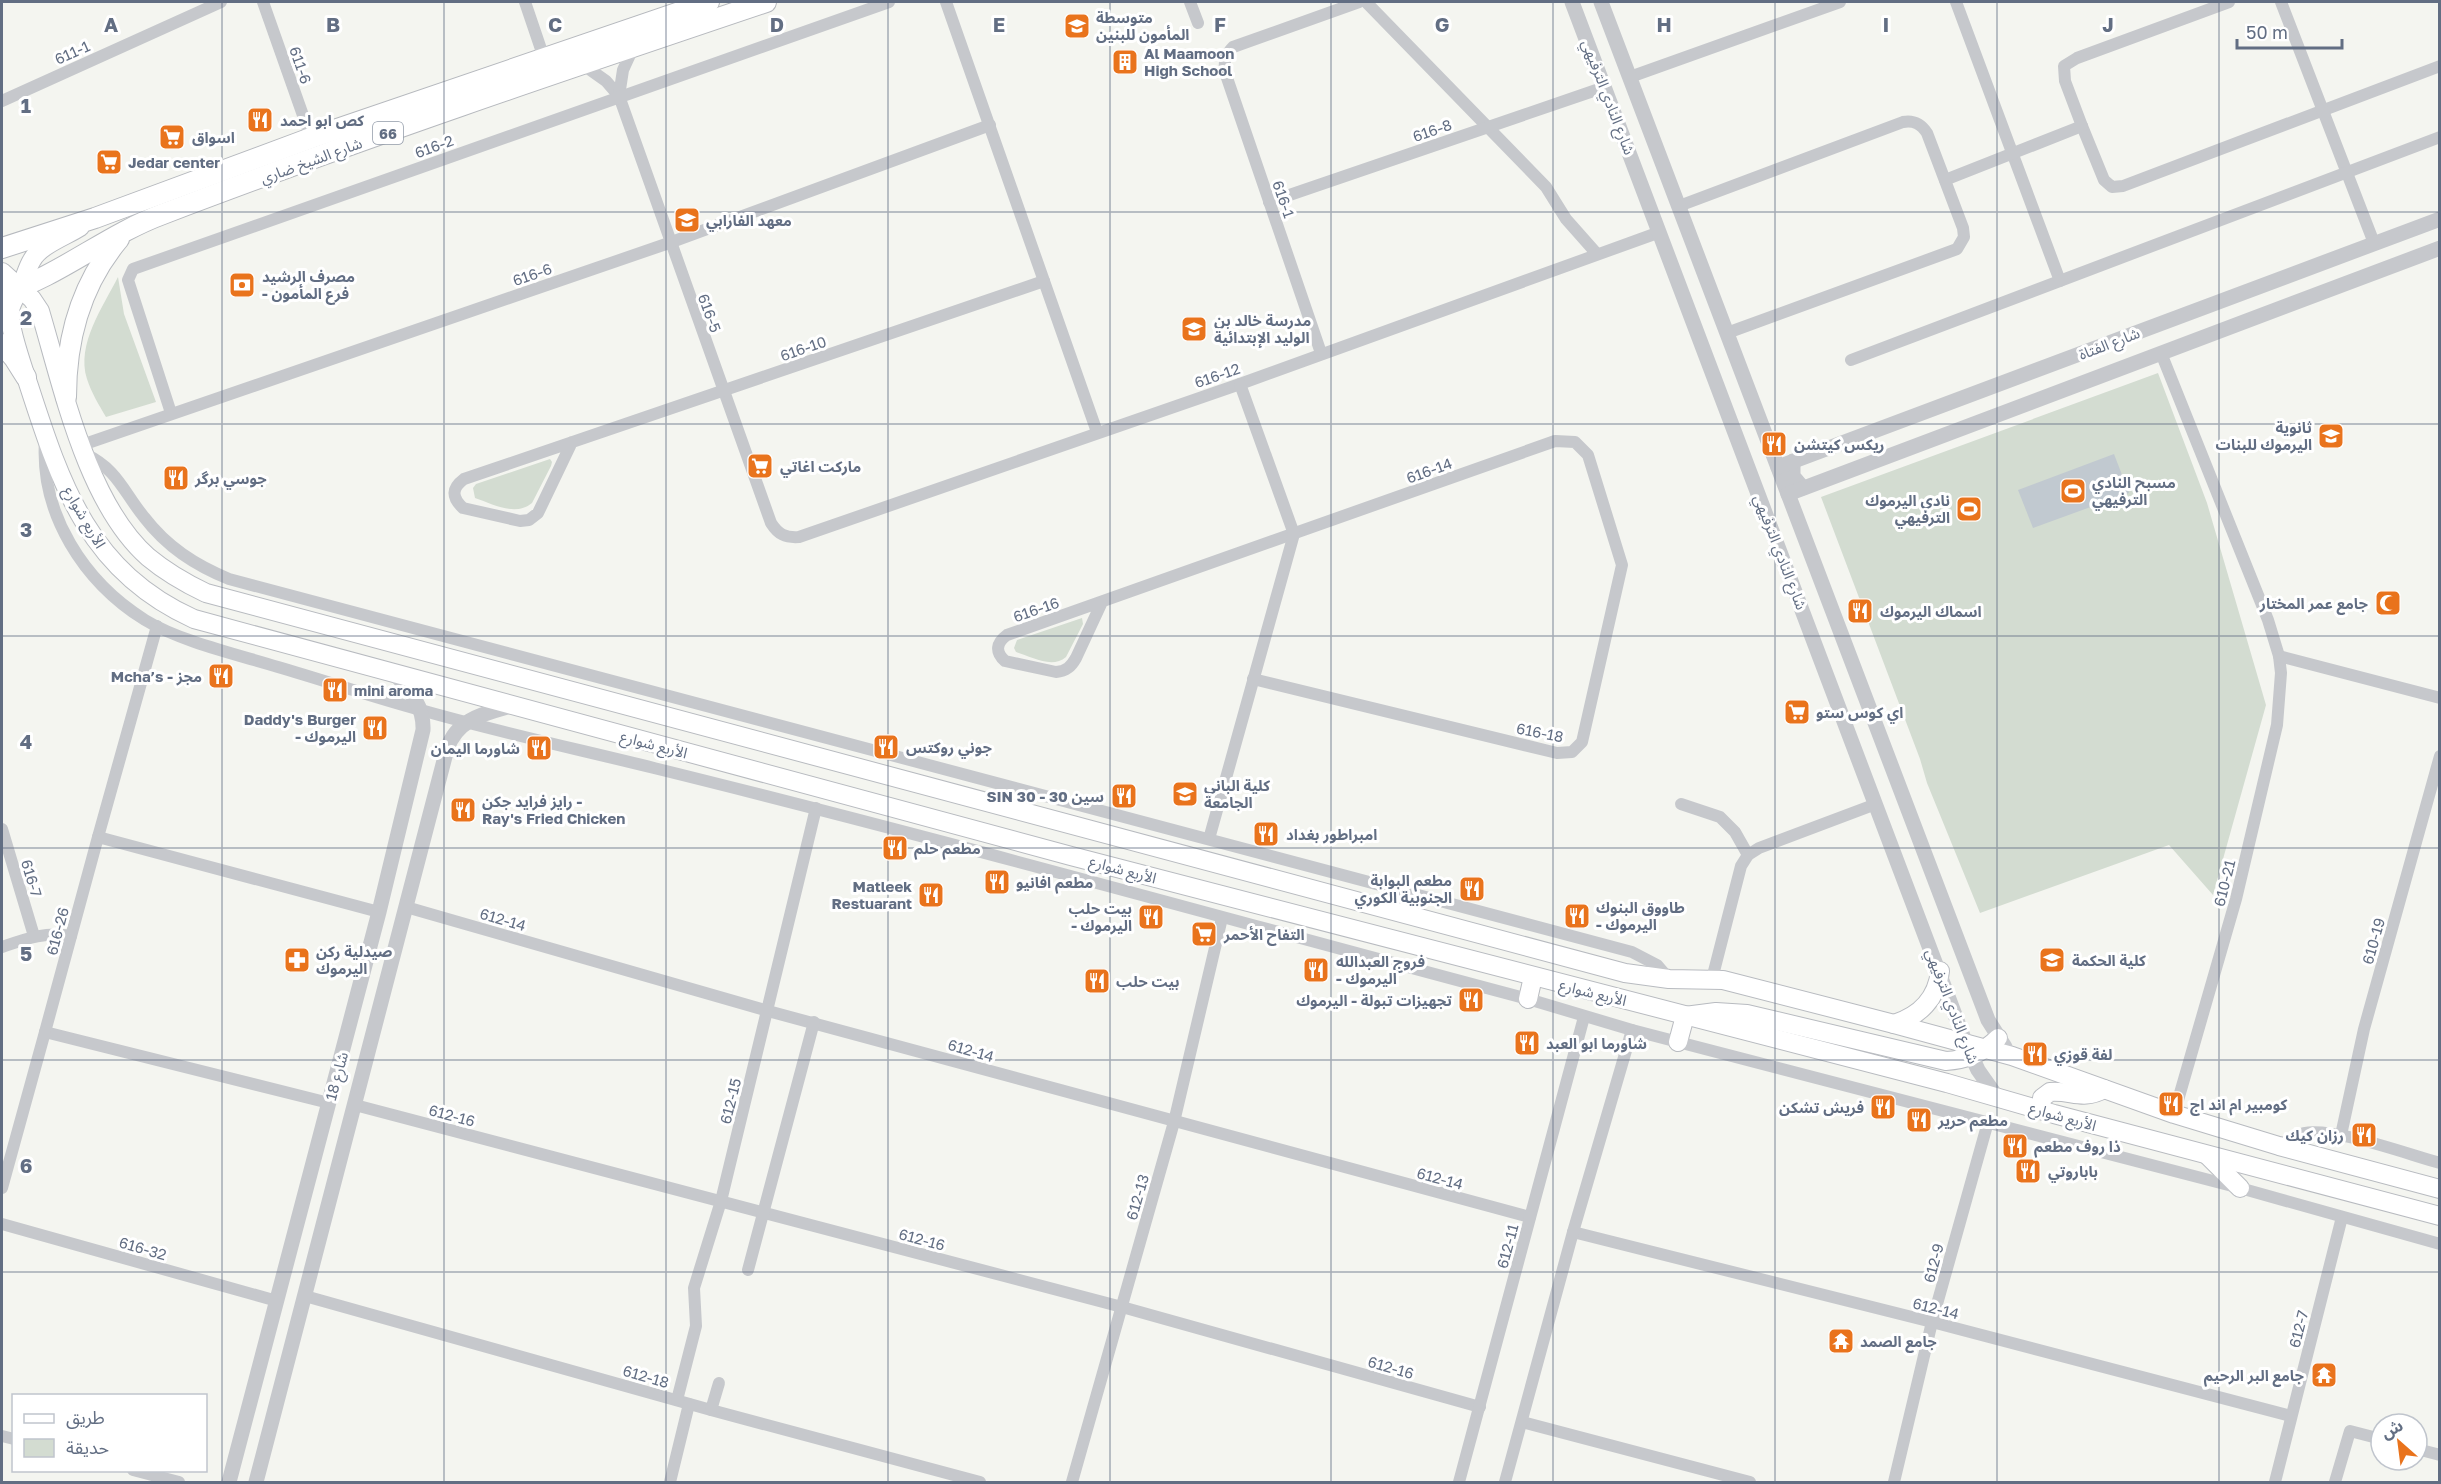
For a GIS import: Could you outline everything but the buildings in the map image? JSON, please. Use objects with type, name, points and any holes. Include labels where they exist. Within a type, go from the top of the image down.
[{"type":"main road","name":"شارع الشيخ ضاري","points":[[2,248],[95,218],[311,138],[709,2]]},
{"type":"main road","name":"شارع الشيخ ضاري","points":[[2,294],[51,274],[126,230],[164,213],[582,64],[766,2]]},
{"type":"main road","name":"الأربع شوارع","points":[[95,218],[34,257],[10,313],[26,377],[45,435],[58,469],[88,530],[116,566],[149,596],[194,620],[1071,856],[1998,1097],[2206,1155],[2439,1216]]},
{"type":"main road","points":[[66,397],[68,351],[80,307],[99,266],[126,230]]},
{"type":"main road","name":"الأربع شوارع","points":[[2,272],[32,299],[40,311],[83,450],[116,520],[130,538],[165,570],[206,593],[1625,973],[1669,979],[1712,979],[1981,1047],[2174,1114],[2279,1146],[2439,1189]]},
{"type":"main road","points":[[2,344],[26,377]]},
{"type":"main road","points":[[1071,856],[1078,826]]},
{"type":"main road","points":[[1894,1024],[1914,1016],[1929,1001],[1939,982],[1940,971]]},
{"type":"main road","points":[[1528,999],[1533,977]]},
{"type":"main road","points":[[1678,1042],[1685,1016],[1716,1012],[1747,1014],[1933,1060],[1959,1060],[1981,1047]]},
{"type":"main road","points":[[1933,1060],[1941,1049],[1938,1036]]},
{"type":"main road","points":[[2041,1110],[2042,1098],[2050,1092],[2089,1096],[2104,1089]]},
{"type":"main road","points":[[2206,1155],[2240,1188]]},
{"type":"street","name":"611-1","points":[[2,101],[221,2]]},
{"type":"street","name":"611-6","points":[[263,2],[311,138]]},
{"type":"street","points":[[525,2],[544,58]]},
{"type":"street","name":"616-2","points":[[171,413],[128,280],[133,269],[889,2]]},
{"type":"street","points":[[946,2],[1097,432]]},
{"type":"street","points":[[1190,2],[1198,23]]},
{"type":"street","name":"616-1","points":[[1321,353],[1225,72],[1224,63],[1227,53],[1243,42],[1359,2]]},
{"type":"street","points":[[1366,2],[1546,187],[1566,219],[1597,254]]},
{"type":"street","name":"شارع النادي الترفيهي","points":[[1572,2],[1940,971],[1981,1047]]},
{"type":"street","name":"شارع النادي الترفيهي","points":[[1601,2],[1988,1020],[1978,1070],[1998,1097]]},
{"type":"street","points":[[1630,77],[1840,2]]},
{"type":"street","points":[[1956,2],[2060,281]]},
{"type":"street","points":[[2229,2],[2077,58],[2064,66],[2065,81],[2082,126],[2104,180],[2112,187],[2123,186],[2439,66]]},
{"type":"street","points":[[2281,2],[2374,243]]},
{"type":"street","points":[[619,96],[623,70],[634,46]]},
{"type":"street","points":[[582,64],[599,75],[619,96]]},
{"type":"street","name":"616-8","points":[[1269,202],[1605,87]]},
{"type":"street","name":"616-5","points":[[619,96],[722,392],[771,523],[782,535]]},
{"type":"street","points":[[1679,206],[1908,121],[1917,123],[1925,129],[1965,232],[1963,242],[1957,249],[1727,333]]},
{"type":"street","name":"616-6","points":[[83,450],[171,413],[669,243],[990,125]]},
{"type":"street","points":[[1945,180],[2082,126]]},
{"type":"street","points":[[1851,360],[2439,137]]},
{"type":"street","points":[[1632,159],[1659,153]]},
{"type":"street","name":"شارع الفتاة","points":[[1778,467],[2439,219]]},
{"type":"street","name":"616-12","points":[[782,535],[799,537],[1240,384],[1659,232]]},
{"type":"street","name":"شارع الفتاة","points":[[1788,494],[2439,248]]},
{"type":"street","name":"616-10","points":[[572,442],[538,513],[529,520],[463,508],[456,502],[453,493],[456,485],[464,479],[572,442],[722,392],[1044,281]]},
{"type":"street","name":"610-21","points":[[2161,353],[2268,620],[2279,656],[2281,690],[2277,725],[2236,899],[2174,1114]]},
{"type":"street","points":[[2028,373],[2025,388],[2036,399]]},
{"type":"street","points":[[1209,839],[1294,534],[1240,384]]},
{"type":"street","points":[[45,435],[44,466],[49,497],[69,543],[108,589],[126,606],[157,626],[203,643],[421,711],[816,808],[1528,999],[1632,1030],[2240,1188],[2439,1244]]},
{"type":"street","name":"616-14","points":[[1294,534],[1555,441],[1575,442]]},
{"type":"street","name":"616-18","points":[[1253,679],[1557,753],[1572,752],[1582,742],[1622,565],[1587,455],[1575,442]]},
{"type":"street","points":[[83,450],[114,473],[143,517],[173,548],[209,571],[229,579],[1632,952],[1649,960],[1669,979]]},
{"type":"street","points":[[1793,461],[1793,476],[1803,488]]},
{"type":"street","name":"616-16","points":[[1102,602],[1072,666],[1064,671],[1056,672],[1005,661],[999,655],[997,648],[1000,640],[1007,635],[1294,534]]},
{"type":"street","name":"616-26","points":[[2,1188],[157,626]]},
{"type":"street","points":[[2279,656],[2439,698]]},
{"type":"street","points":[[396,675],[411,692],[421,711]]},
{"type":"street","points":[[466,721],[510,706]]},
{"type":"street","name":"شارع 18","points":[[229,1482],[379,912],[423,730],[421,711]]},
{"type":"street","name":"شارع 18","points":[[256,1482],[447,749],[454,734],[466,721]]},
{"type":"street","name":"610-19","points":[[2341,1135],[2364,1029],[2439,756]]},
{"type":"street","points":[[1681,804],[1720,817],[1735,832],[1748,855]]},
{"type":"street","points":[[1712,979],[1741,866],[1748,855],[1759,848],[1876,804]]},
{"type":"street","name":"612-15","points":[[676,1400],[696,1326],[694,1288],[721,1201],[816,808]]},
{"type":"street","name":"616-7","points":[[2,829],[34,936]]},
{"type":"street","points":[[98,837],[379,912]]},
{"type":"street","name":"612-14","points":[[406,907],[768,1011],[1530,1218]]},
{"type":"street","name":"612-13","points":[[1072,1482],[1174,1122],[1222,918]]},
{"type":"street","points":[[2,947],[34,936],[54,934],[71,936]]},
{"type":"street","name":"612-11","points":[[1459,1482],[1584,1017]]},
{"type":"street","points":[[748,1270],[814,1022]]},
{"type":"street","points":[[1505,1482],[1573,1232],[1632,1030]]},
{"type":"street","points":[[45,1032],[329,1104]]},
{"type":"street","name":"612-16","points":[[355,1105],[1122,1308],[1480,1407]]},
{"type":"street","name":"612-9","points":[[1894,1482],[1932,1323],[1988,1122]]},
{"type":"street","points":[[2279,1146],[2302,1133],[2322,1132],[2341,1135],[2439,1163]]},
{"type":"street","points":[[303,1202],[327,1209]]},
{"type":"street","name":"612-7","points":[[2275,1482],[2342,1217]]},
{"type":"street","name":"616-32","points":[[2,1224],[277,1301]]},
{"type":"street","name":"612-14","points":[[1573,1232],[2291,1416]]},
{"type":"street","name":"612-18","points":[[305,1296],[689,1404],[980,1482]]},
{"type":"street","points":[[711,1410],[718,1383]]},
{"type":"street","points":[[670,1482],[689,1404]]},
{"type":"street","points":[[1522,1422],[1750,1482]]},
{"type":"street","points":[[2335,1482],[2350,1431],[2369,1437]]},
{"type":"street","points":[[140,1472],[178,1482]]},
{"type":"green space","points":[[118,277],[124,314],[156,402],[106,417],[87,379],[85,353],[93,326]]},
{"type":"green space","name":"نادي اليرموك الترفيهي","points":[[2158,373],[2207,503],[2266,705],[2213,895],[2169,845],[1980,913],[1927,783],[1821,497]]},
{"type":"green space","points":[[550,459],[551,466],[532,503],[525,507],[504,508],[475,498],[473,488],[476,484]]},
{"type":"green space","points":[[1082,618],[1083,624],[1066,657],[1060,660],[1042,661],[1016,652],[1014,648],[1017,640]]},
{"type":"shaded area","name":"مسبح النادي الترفيهي","points":[[2114,454],[2129,493],[2033,528],[2018,490]]},
{"type":"place","name":"متوسطة المأمون للبنين","points":[[1077,26]]},
{"type":"place","name":"Al Maamoon High School","points":[[1125,62]]},
{"type":"place","name":"كص ابو احمد","points":[[260,120]]},
{"type":"place","name":"اسواق","points":[[172,137]]},
{"type":"place","name":"Jedar center","points":[[109,162]]},
{"type":"place","name":"معهد الفارابي","points":[[687,220]]},
{"type":"place","name":"مصرف الرشيد - فرع المأمون","points":[[242,285]]},
{"type":"place","name":"مدرسة خالد بن الوليد الإبتدائية","points":[[1194,329]]},
{"type":"place","name":"ثانوية اليرموك للبنات","points":[[2331,436]]},
{"type":"place","name":"ريكس كيتشن","points":[[1774,444]]},
{"type":"place","name":"ماركت اغاتي","points":[[760,466]]},
{"type":"place","name":"جوسي برگر","points":[[176,478]]},
{"type":"place","name":"مسبح النادي الترفيهي","points":[[2073,491]]},
{"type":"place","name":"نادي اليرموك الترفيهي","points":[[1969,509]]},
{"type":"place","name":"جامع عمر المختار","points":[[2388,603]]},
{"type":"place","name":"اسماك اليرموك","points":[[1860,611]]},
{"type":"place","name":"Mcha’s - مجز","points":[[221,676]]},
{"type":"place","name":"mini aroma","points":[[335,690]]},
{"type":"place","name":"اي كوس ستو","points":[[1797,712]]},
{"type":"place","name":"Daddy's Burger - اليرموك","points":[[375,728]]},
{"type":"place","name":"جوني روكتس","points":[[886,747]]},
{"type":"place","name":"شاورما اليمان","points":[[539,748]]},
{"type":"place","name":"كلية الباني الجامعة","points":[[1185,794]]},
{"type":"place","name":"SIN 30 - سين 30","points":[[1124,796]]},
{"type":"place","name":"رايز فرايد جكن - Ray's Fried Chicken","points":[[463,810]]},
{"type":"place","name":"امبراطور بغداد","points":[[1266,834]]},
{"type":"place","name":"مطعم حلم","points":[[895,848]]},
{"type":"place","name":"مطعم افانيو","points":[[997,882]]},
{"type":"place","name":"مطعم البوابة الجنوبية الكوري","points":[[1472,889]]},
{"type":"place","name":"Matleek Restuarant","points":[[931,895]]},
{"type":"place","name":"طاووق البنوك - اليرموك","points":[[1577,916]]},
{"type":"place","name":"بيت حلب - اليرموك","points":[[1151,917]]},
{"type":"place","name":"التفاح الأحمر","points":[[1204,934]]},
{"type":"place","name":"صيدلية ركن اليرموك","points":[[297,960]]},
{"type":"place","name":"كلية الحكمة","points":[[2052,960]]},
{"type":"place","name":"فروج العبدالله - اليرموك","points":[[1316,970]]},
{"type":"place","name":"بيت حلب","points":[[1097,981]]},
{"type":"place","name":"تجهيزات تبولة - اليرموك","points":[[1471,1000]]},
{"type":"place","name":"شاورما ابو العبد","points":[[1527,1043]]},
{"type":"place","name":"لفة قوزي","points":[[2035,1054]]},
{"type":"place","name":"كومبير ام اند اج","points":[[2171,1104]]},
{"type":"place","name":"فريش تشكن","points":[[1883,1107]]},
{"type":"place","name":"مطعم حرير","points":[[1919,1120]]},
{"type":"place","name":"رزان كيك","points":[[2364,1135]]},
{"type":"place","name":"ذا روف مطعم","points":[[2015,1146]]},
{"type":"place","name":"باباروتي","points":[[2028,1171]]},
{"type":"place","name":"جامع الصمد","points":[[1841,1341]]},
{"type":"place","name":"جامع البر الرحيم","points":[[2324,1375]]}]
